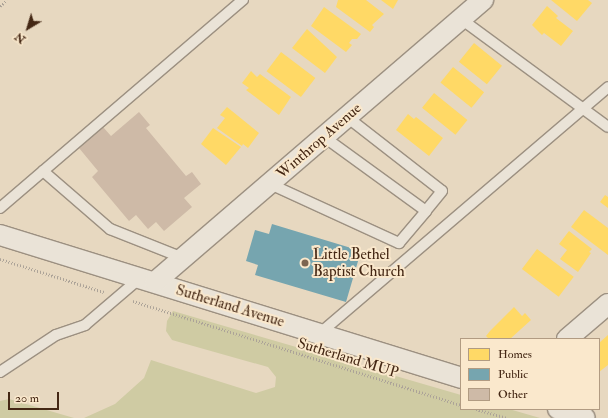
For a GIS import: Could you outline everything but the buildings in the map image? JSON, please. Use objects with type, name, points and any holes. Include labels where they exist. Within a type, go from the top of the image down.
[{"type":"street","name":"Winthrop Avenue","points":[[147,280],[183,258],[483,0]]},
{"type":"street","name":"Sutherland Avenue","points":[[0,235],[460,378]]},
{"type":"street","points":[[568,338],[608,304]]},
{"type":"street","points":[[561,410],[584,418]]},
{"type":"lane","points":[[0,208],[244,0]]},
{"type":"lane","points":[[461,18],[584,107],[608,127]]},
{"type":"lane","points":[[319,334],[608,87]]},
{"type":"lane","points":[[270,184],[399,243],[442,191],[347,117]]},
{"type":"lane","points":[[324,137],[426,211]]},
{"type":"lane","points":[[43,171],[110,229],[183,258]]},
{"type":"lane","points":[[0,372],[56,334],[85,325],[118,296],[147,280]]},
{"type":"path","points":[[0,6],[7,0]]},
{"type":"path","name":"Sutherland MUP","points":[[0,259],[460,405]]},
{"type":"path","points":[[480,410],[508,418]]},
{"type":"shaded area","points":[[173,311],[460,395],[460,410],[512,410],[540,418],[84,418],[115,404],[144,378],[151,360],[256,393],[275,387],[276,377],[268,367],[172,340],[166,331],[167,321]]},
{"type":"shaded area","points":[[9,399],[74,418],[0,418],[0,401]]},
{"type":"place","name":"Little Bethel Baptist Church","points":[[305,263]]}]
